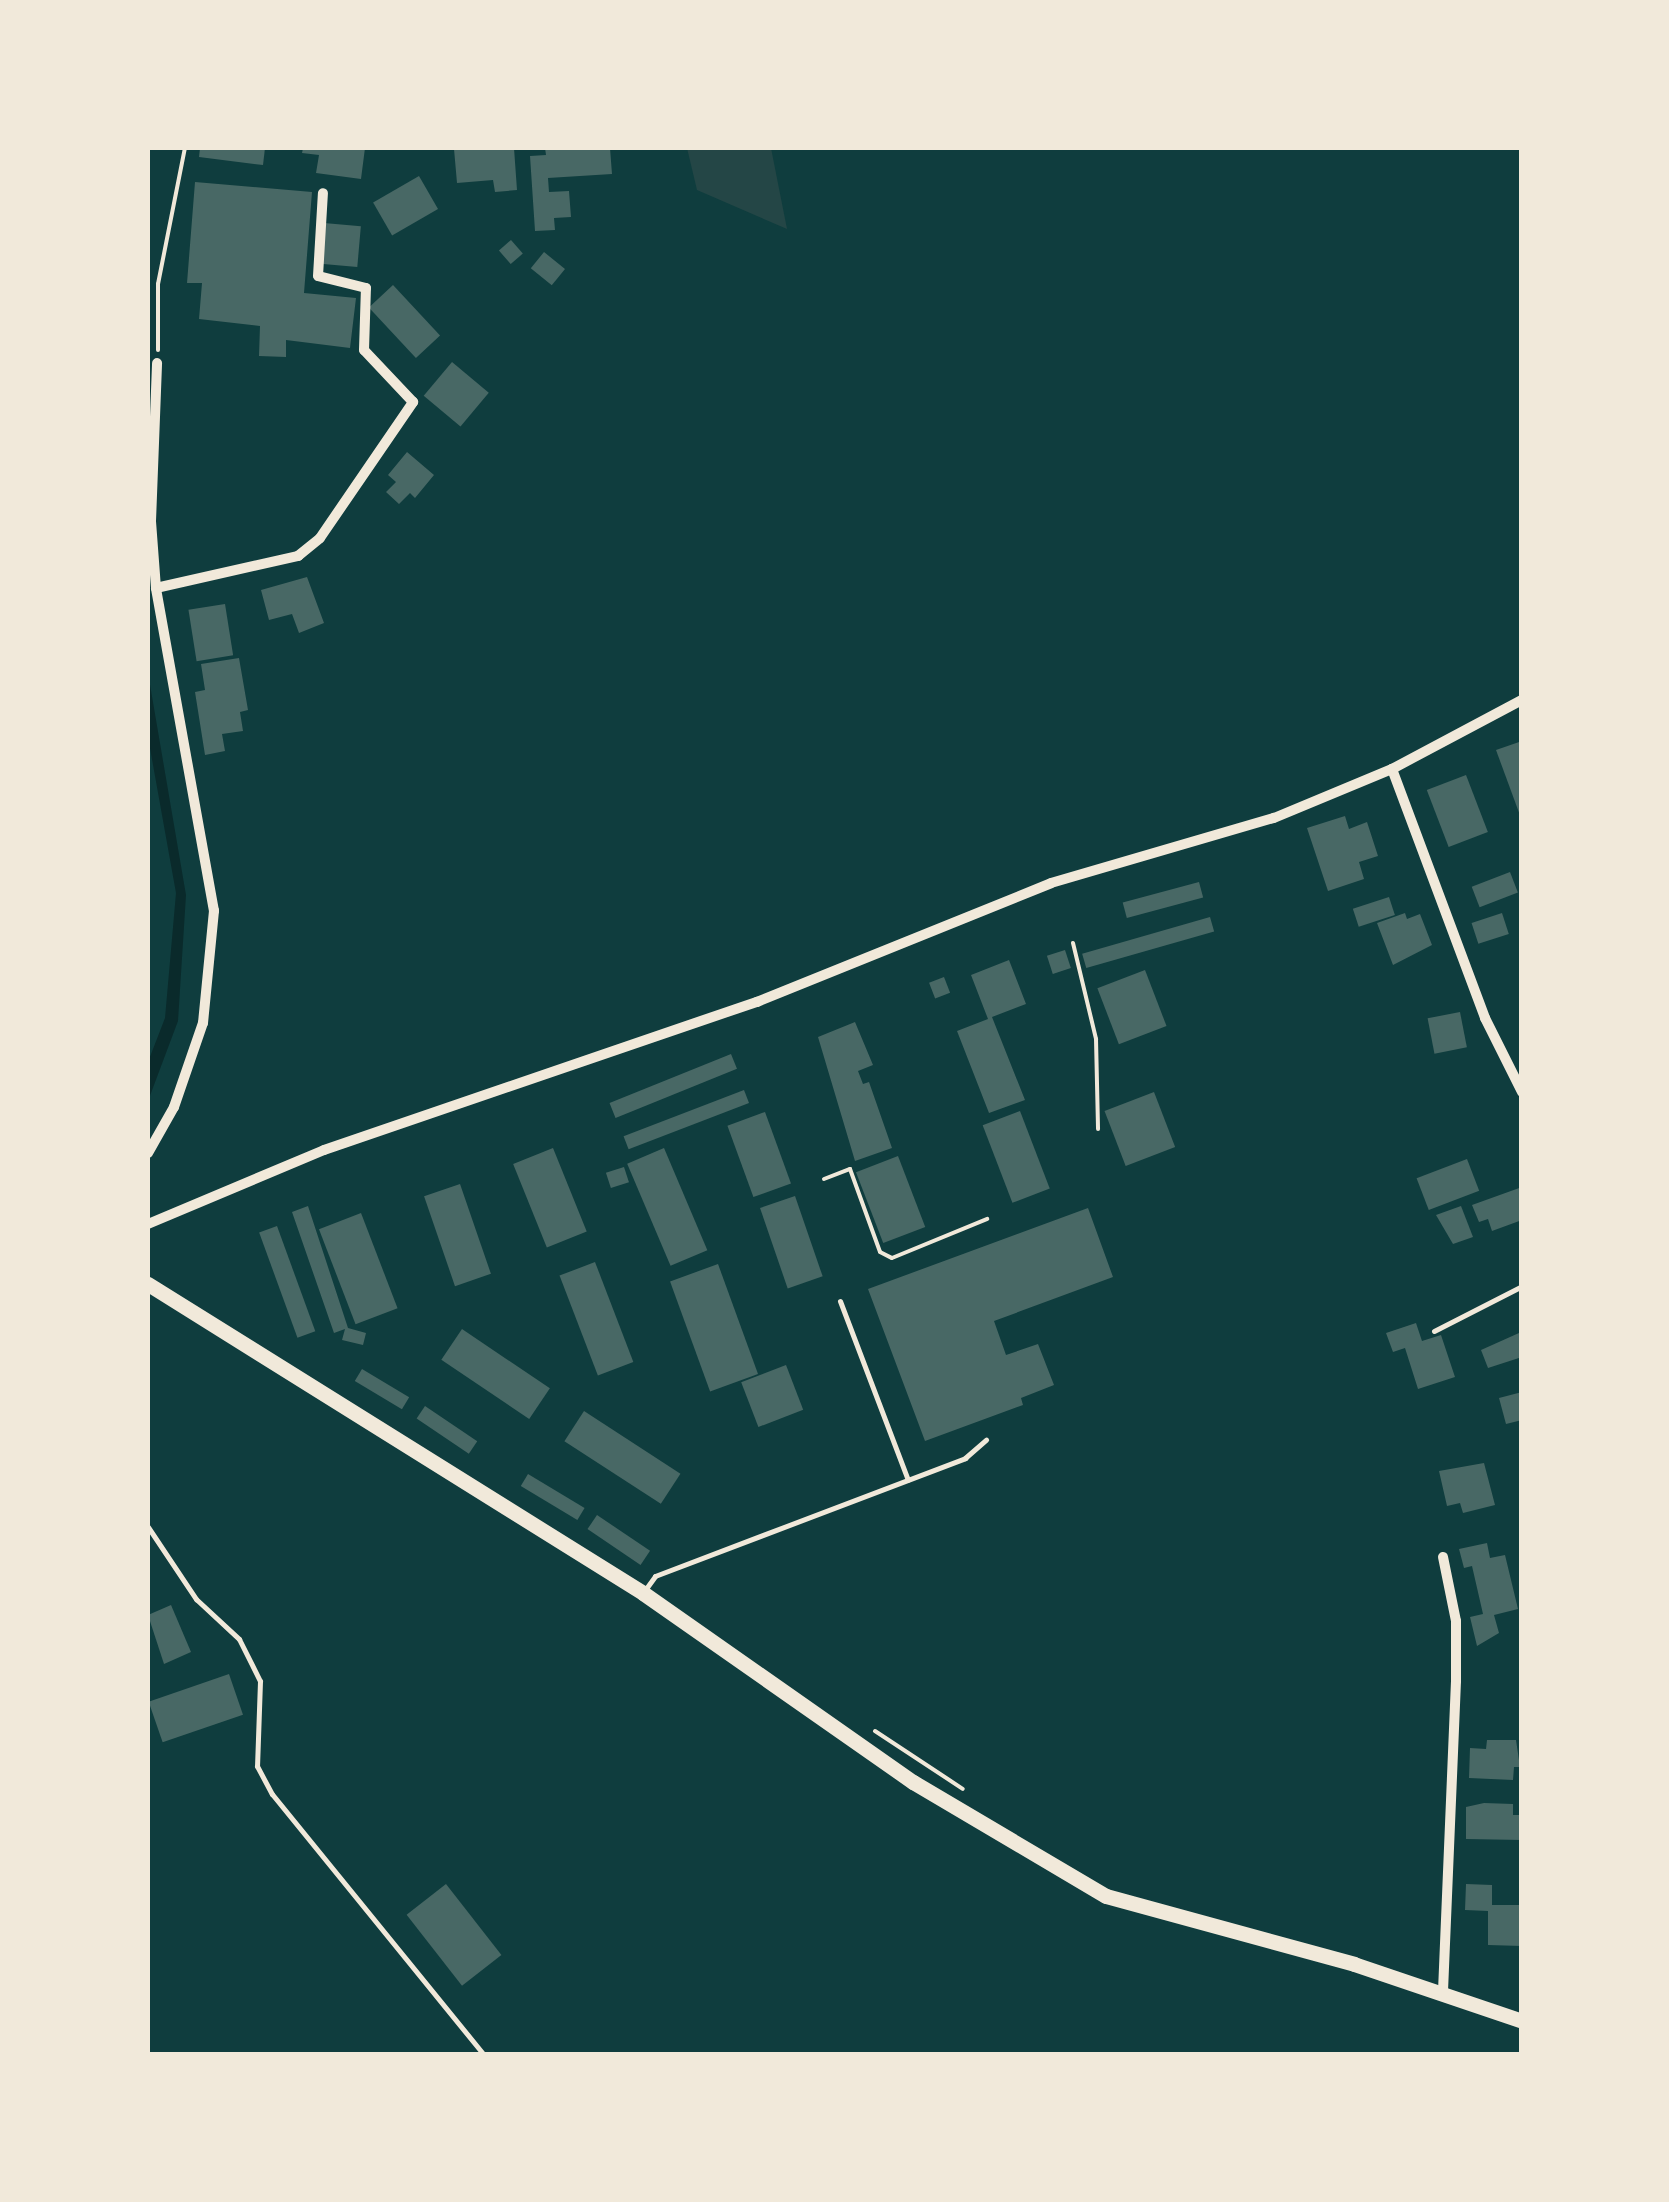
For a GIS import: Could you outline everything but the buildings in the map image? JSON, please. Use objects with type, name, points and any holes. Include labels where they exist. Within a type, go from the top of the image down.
[{"type":"main road","points":[[148,1284],[643,1593],[913,1782],[1106,1896],[1443,1992],[1522,2021]]},
{"type":"street","points":[[156,588],[298,556],[320,538],[413,402],[364,350],[366,288],[318,276],[324,193]]},
{"type":"street","points":[[148,1154],[174,1106],[203,1023],[214,910],[156,588],[152,521],[158,363]]},
{"type":"street","points":[[148,1224],[324,1150],[757,1002],[1052,883],[1274,818],[1392,769],[1522,700]]},
{"type":"street","points":[[1392,769],[1485,1018],[1522,1092]]},
{"type":"street","points":[[1442,1558],[1456,1641],[1443,1992]]},
{"type":"lane","points":[[1434,1331],[1522,1286]]},
{"type":"lane","points":[[840,1301],[908,1480]]},
{"type":"lane","points":[[643,1593],[655,1576],[964,1458],[986,1440]]},
{"type":"lane","points":[[148,1527],[196,1598],[239,1639],[260,1681],[258,1766],[272,1794],[482,2054]]},
{"type":"path","points":[[158,363],[158,284],[185,148]]},
{"type":"path","points":[[1073,943],[1096,1039],[1098,1129]]},
{"type":"path","points":[[824,1179],[850,1169],[880,1252],[892,1258],[987,1219]]},
{"type":"path","points":[[860,1722],[974,1796]]},
{"type":"shaded area","points":[[687,148],[771,148],[787,229],[697,190]]},
{"type":"shaded area","points":[[148,673],[186,895],[178,1021],[148,1101],[148,1062],[165,1018],[176,893],[148,737]]}]
